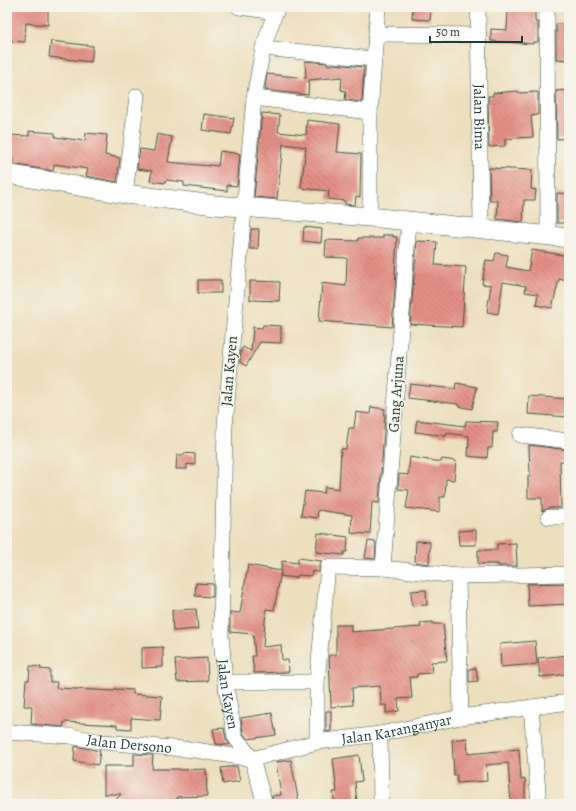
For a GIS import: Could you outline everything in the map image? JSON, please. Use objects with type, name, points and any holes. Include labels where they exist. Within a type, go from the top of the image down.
[{"type":"main road","points":[[7,174],[125,194],[215,205],[370,217],[569,238]]},
{"type":"street","points":[[239,7],[277,9]]},
{"type":"street","points":[[370,217],[370,112],[378,7]]},
{"type":"street","name":"Jalan Bima","points":[[478,7],[481,228]]},
{"type":"street","points":[[547,7],[548,236]]},
{"type":"street","name":"Jalan Kayen","points":[[252,759],[235,737],[225,682],[221,635],[225,425],[243,207],[254,98],[263,48],[277,9]]},
{"type":"street","points":[[377,34],[479,35]]},
{"type":"street","points":[[263,48],[374,59]]},
{"type":"street","points":[[125,194],[137,96]]},
{"type":"street","points":[[254,98],[370,112]]},
{"type":"street","name":"Gang Arjuna","points":[[384,568],[409,221]]},
{"type":"street","points":[[520,435],[569,442]]},
{"type":"street","points":[[549,517],[565,517]]},
{"type":"street","points":[[318,742],[317,682],[328,567],[384,568],[458,576],[569,574]]},
{"type":"street","points":[[458,576],[461,716]]},
{"type":"street","points":[[225,682],[317,682]]},
{"type":"street","name":"Jalan Karanganyar","points":[[252,759],[318,742],[380,734],[461,716],[569,702]]},
{"type":"street","points":[[531,707],[539,804]]},
{"type":"street","name":"Jalan Dersono","points":[[7,732],[70,736],[103,742],[195,750],[252,759]]},
{"type":"street","points":[[380,734],[381,804]]},
{"type":"street","points":[[252,759],[265,804]]},
{"type":"building","points":[[7,7],[48,7],[48,25],[26,23],[25,42],[7,41]]},
{"type":"building","points":[[413,7],[431,7],[430,20],[412,19]]},
{"type":"building","points":[[508,9],[535,10],[535,22],[538,22],[538,42],[533,42],[533,44],[491,41],[491,29],[507,30]]},
{"type":"building","points":[[556,24],[569,24],[569,60],[556,59]]},
{"type":"building","points":[[51,41],[93,46],[91,62],[49,57]]},
{"type":"building","points":[[305,61],[327,63],[328,65],[334,64],[364,67],[362,102],[345,100],[346,91],[341,90],[342,77],[309,80],[308,95],[265,90],[267,74],[306,78]]},
{"type":"building","points":[[569,90],[569,138],[557,139],[556,91]]},
{"type":"building","points":[[518,91],[519,93],[538,92],[538,115],[531,116],[533,137],[505,139],[505,146],[489,147],[488,96],[493,96],[493,93]]},
{"type":"building","points":[[262,113],[280,115],[278,132],[306,135],[307,120],[340,124],[337,152],[361,154],[360,197],[356,196],[355,205],[345,204],[345,201],[328,199],[329,191],[301,188],[306,147],[283,144],[277,199],[254,197]]},
{"type":"building","points":[[204,114],[234,118],[231,134],[202,130]]},
{"type":"building","points":[[29,131],[55,133],[55,137],[85,141],[86,133],[107,135],[105,155],[120,158],[117,182],[86,176],[88,169],[54,164],[53,171],[12,164],[13,159],[7,158],[7,135],[29,136]]},
{"type":"building","points":[[157,134],[172,137],[168,162],[218,166],[220,151],[240,154],[237,186],[227,185],[227,191],[184,186],[184,182],[166,180],[165,183],[150,181],[152,171],[137,169],[140,149],[154,151]]},
{"type":"building","points":[[489,168],[532,170],[531,189],[536,190],[535,200],[524,200],[523,222],[497,219],[498,201],[490,201]]},
{"type":"building","points":[[557,193],[569,194],[569,223],[557,223]]},
{"type":"building","points":[[304,227],[322,229],[321,243],[303,241]]},
{"type":"building","points":[[251,229],[259,229],[258,249],[250,249]]},
{"type":"building","points":[[383,235],[393,235],[393,237],[397,237],[392,327],[319,321],[322,283],[346,286],[347,258],[325,257],[326,240],[358,241],[358,238],[383,238]]},
{"type":"building","points":[[417,241],[437,242],[435,265],[466,267],[462,327],[410,324]]},
{"type":"building","points":[[532,250],[569,256],[564,280],[559,279],[552,308],[536,305],[538,294],[525,292],[526,286],[503,282],[498,314],[487,312],[491,285],[482,284],[486,260],[494,261],[496,253],[508,255],[506,267],[528,271]]},
{"type":"building","points":[[198,280],[221,280],[221,293],[198,293]]},
{"type":"building","points":[[250,281],[280,282],[279,301],[250,300]]},
{"type":"building","points":[[263,325],[281,326],[281,343],[260,342],[246,366],[240,362],[241,351],[243,347],[251,351],[253,327],[262,328]]},
{"type":"building","points":[[456,383],[477,387],[472,409],[458,406],[458,404],[408,398],[410,384],[455,389]]},
{"type":"building","points":[[529,396],[569,399],[569,417],[528,414]]},
{"type":"building","points":[[371,407],[385,409],[385,416],[379,503],[372,502],[370,534],[351,533],[352,515],[318,510],[317,518],[301,516],[305,491],[324,493],[325,487],[339,489],[341,449],[346,449],[349,428],[354,428],[356,412],[370,414]]},
{"type":"building","points":[[417,420],[465,426],[466,421],[498,422],[497,432],[493,432],[492,448],[488,448],[487,458],[468,456],[469,436],[447,433],[446,436],[415,432]]},
{"type":"building","points":[[529,445],[569,450],[569,461],[560,461],[561,508],[549,508],[542,511],[542,498],[528,498],[528,476],[530,476]]},
{"type":"building","points":[[184,453],[195,454],[195,465],[187,464],[187,469],[176,469],[177,455],[184,455]]},
{"type":"building","points":[[410,457],[441,462],[442,459],[456,461],[454,480],[446,479],[445,497],[440,497],[440,512],[406,508],[409,490],[398,489],[399,474],[408,475]]},
{"type":"building","points":[[476,530],[476,545],[459,545],[458,531]]},
{"type":"building","points":[[318,533],[348,537],[347,552],[344,552],[344,555],[316,552]]},
{"type":"building","points":[[368,541],[376,542],[375,559],[365,558]]},
{"type":"building","points":[[416,541],[430,542],[429,564],[415,562]]},
{"type":"building","points":[[516,543],[517,566],[478,564],[478,550],[497,550],[497,544]]},
{"type":"building","points":[[298,558],[322,561],[319,566],[319,572],[312,571],[311,576],[298,575],[297,578],[280,576],[274,610],[266,609],[263,647],[281,645],[282,660],[288,660],[289,672],[254,673],[252,656],[255,656],[253,634],[230,632],[230,612],[240,613],[248,565],[281,571],[282,561],[298,563]]},
{"type":"building","points":[[196,583],[213,584],[213,597],[195,596]]},
{"type":"building","points":[[569,583],[569,604],[528,606],[527,584]]},
{"type":"building","points":[[426,590],[427,605],[412,606],[411,591]]},
{"type":"building","points":[[196,609],[198,629],[173,631],[172,610]]},
{"type":"building","points":[[433,622],[433,624],[443,624],[447,661],[431,662],[432,673],[417,674],[417,677],[410,677],[412,698],[398,699],[399,711],[386,713],[386,705],[381,705],[380,686],[352,688],[353,705],[331,707],[329,655],[336,655],[336,625],[351,625],[351,632],[421,627],[420,623]]},
{"type":"building","points":[[535,641],[537,664],[501,667],[500,644]]},
{"type":"building","points":[[163,647],[163,667],[142,668],[142,648]]},
{"type":"building","points":[[569,655],[569,674],[540,677],[538,658]]},
{"type":"building","points":[[207,658],[208,681],[177,682],[175,660]]},
{"type":"building","points":[[30,666],[50,670],[50,682],[57,682],[56,688],[114,691],[114,689],[133,690],[133,694],[162,696],[160,720],[131,718],[131,729],[117,728],[117,725],[64,722],[63,727],[31,724],[32,706],[24,706],[26,680],[29,680]]},
{"type":"building","points":[[476,668],[478,681],[469,682],[469,669]]},
{"type":"building","points":[[326,711],[331,711],[331,731],[326,732]]},
{"type":"building","points":[[272,713],[276,735],[248,739],[243,733],[241,718]]},
{"type":"building","points":[[224,728],[226,739],[230,745],[216,744],[213,729]]},
{"type":"building","points":[[467,738],[468,754],[519,749],[521,780],[525,779],[525,804],[511,804],[508,763],[486,765],[487,781],[457,783],[457,775],[454,775],[452,740]]},
{"type":"building","points":[[75,746],[100,751],[98,765],[74,761]]},
{"type":"building","points":[[134,754],[153,755],[152,769],[206,769],[207,796],[177,797],[177,804],[112,804],[121,794],[104,794],[104,766],[134,766]]},
{"type":"building","points":[[359,755],[362,781],[355,782],[357,804],[335,804],[333,792],[337,792],[333,759]]},
{"type":"building","points":[[291,760],[299,804],[274,804],[272,796],[281,795],[276,762]]},
{"type":"building","points":[[237,766],[240,781],[223,784],[221,768]]}]
